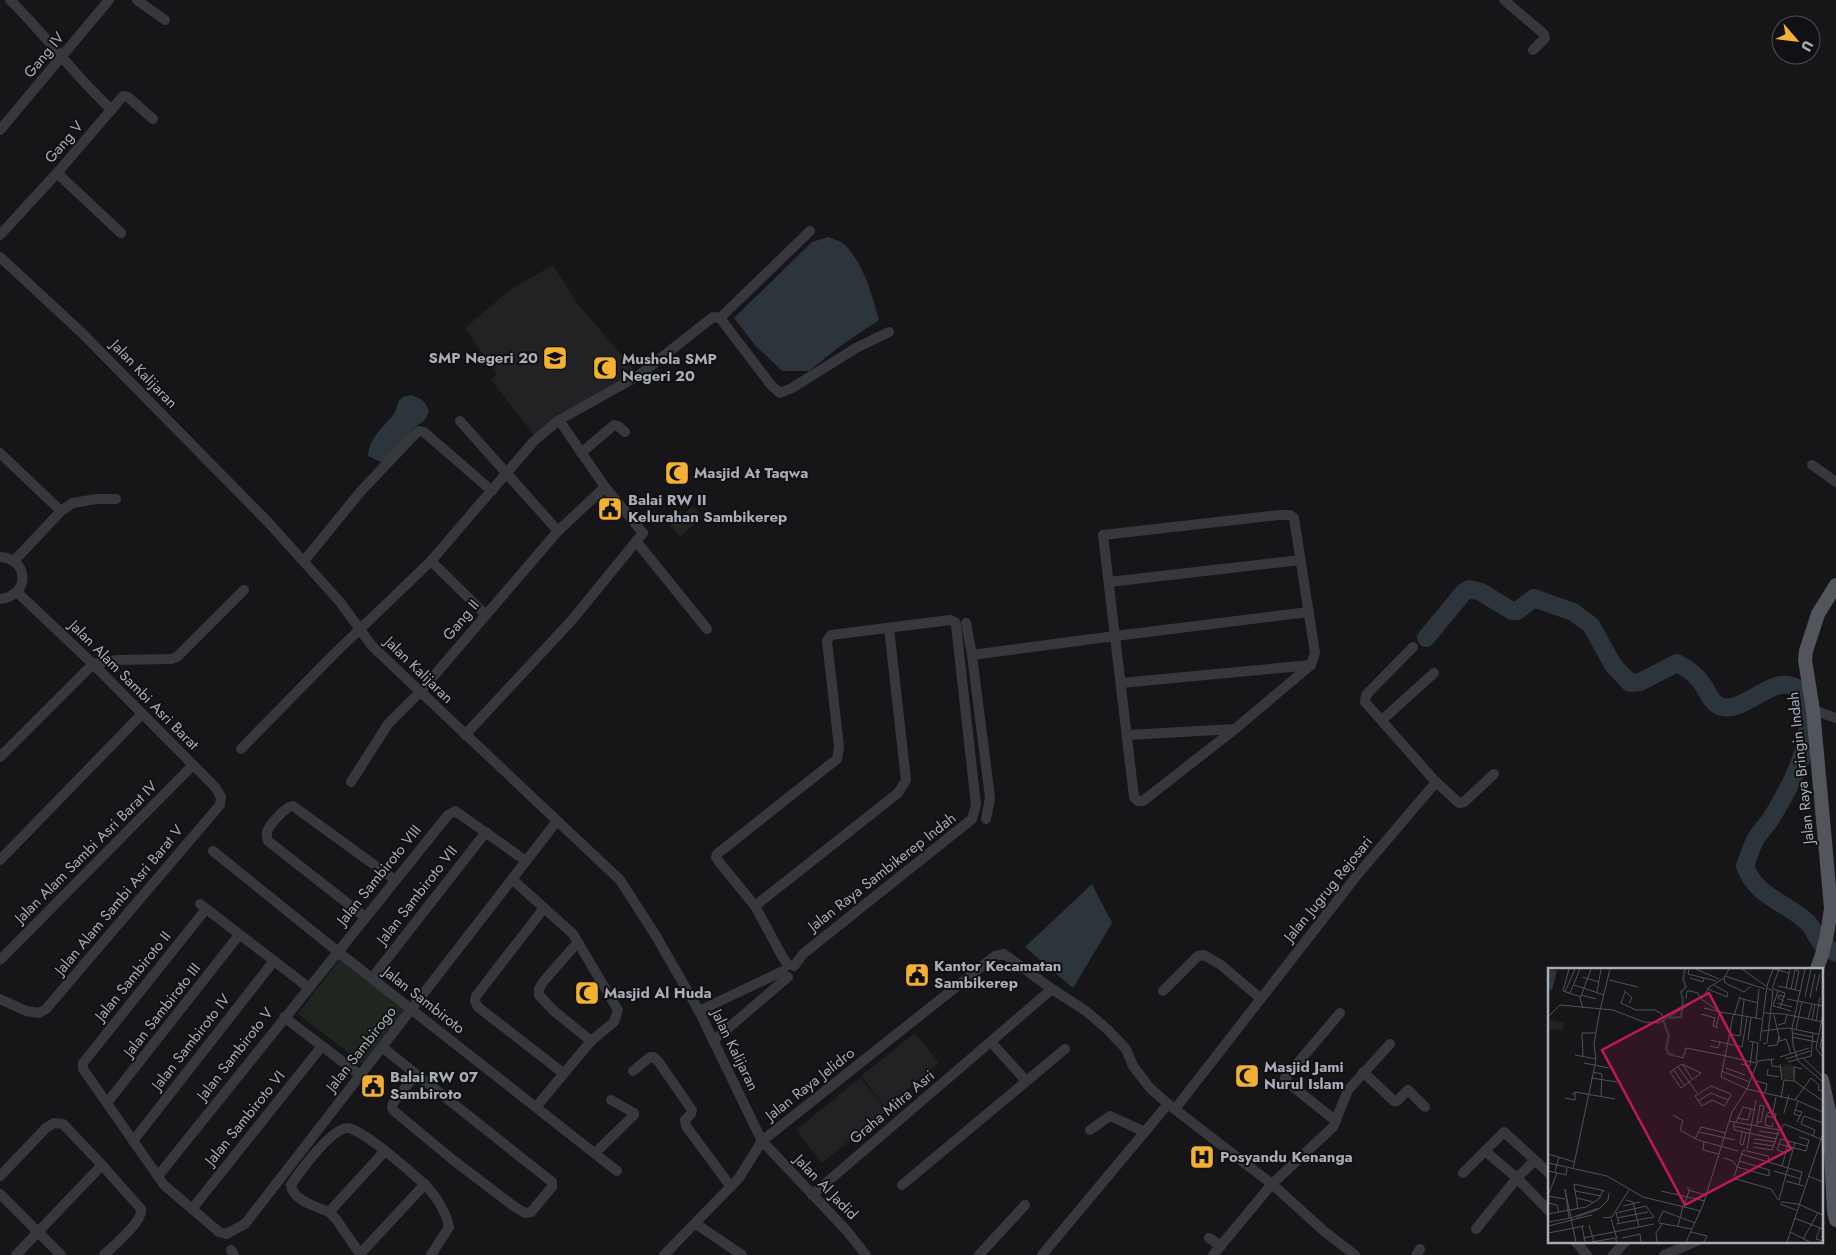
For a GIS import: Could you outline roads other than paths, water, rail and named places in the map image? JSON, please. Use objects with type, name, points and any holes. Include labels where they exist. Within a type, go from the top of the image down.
[{"type":"main road","name":"Jalan Raya Bringin Indah","points":[[1817,968],[1828,934],[1831,908],[1813,710],[1805,660],[1818,614],[1836,585]]},
{"type":"main road","points":[[1824,1089],[1829,1110],[1836,1220]]},
{"type":"street","points":[[10,0],[112,110]]},
{"type":"street","name":"Gang IV","points":[[0,130],[110,0]]},
{"type":"street","points":[[137,0],[165,20]]},
{"type":"street","points":[[1504,0],[1544,34],[1545,38],[1532,50]]},
{"type":"street","name":"Gang V","points":[[0,235],[57,173],[123,96],[153,119]]},
{"type":"street","points":[[57,173],[121,233]]},
{"type":"street","points":[[720,318],[810,231]]},
{"type":"street","name":"Jalan Kalijaran","points":[[0,257],[82,333],[230,482],[344,607],[372,646],[620,880],[656,936],[699,1011],[762,1141]]},
{"type":"street","points":[[241,749],[360,629],[431,561],[534,441],[559,420],[638,376],[713,317],[720,318],[771,385],[780,393],[792,388],[856,348],[889,332]]},
{"type":"street","points":[[465,735],[572,620],[643,534],[605,487],[559,420]]},
{"type":"street","points":[[460,421],[558,531]]},
{"type":"street","points":[[581,453],[614,425],[625,432]]},
{"type":"street","points":[[304,561],[361,491],[418,430],[424,432],[492,491]]},
{"type":"street","points":[[0,453],[61,511]]},
{"type":"street","points":[[1812,466],[1836,482]]},
{"type":"street","name":"Gang II","points":[[351,782],[388,724],[420,692],[558,531],[605,487]]},
{"type":"street","points":[[14,561],[61,511],[74,503],[83,500],[116,499]]},
{"type":"street","points":[[1290,514],[1294,518],[1301,560],[1315,653],[1311,665],[1235,729],[1140,801],[1134,797],[1103,536],[1290,514]]},
{"type":"street","points":[[636,541],[707,629]]},
{"type":"street","points":[[0,557],[14,561],[22,572],[21,586],[17,592],[10,598],[0,600]]},
{"type":"street","points":[[1109,582],[1301,560]]},
{"type":"street","points":[[431,561],[486,614]]},
{"type":"street","points":[[0,757],[93,664],[117,660],[171,659],[177,657],[244,590]]},
{"type":"street","name":"Jalan Alam Sambi Asri Barat","points":[[17,592],[93,664],[214,787],[221,797],[220,805]]},
{"type":"street","points":[[972,656],[1309,612]]},
{"type":"street","name":"Jalan Raya Sambikerep Indah","points":[[714,1041],[803,954],[972,819],[976,805],[955,622],[950,620],[889,628]]},
{"type":"street","points":[[966,623],[990,798],[986,818]]},
{"type":"street","points":[[699,1011],[788,970],[755,906],[716,857],[717,854],[837,759],[839,747],[827,641],[829,637],[831,635],[889,628],[906,780],[904,785],[898,793],[755,906]]},
{"type":"street","points":[[1413,647],[1366,695],[1365,702],[1437,783],[1456,801],[1462,803],[1494,774]]},
{"type":"street","points":[[1121,683],[1311,665]]},
{"type":"street","points":[[1382,720],[1434,673]]},
{"type":"street","points":[[1813,710],[1836,718]]},
{"type":"street","points":[[0,860],[142,714]]},
{"type":"street","points":[[1127,735],[1235,729]]},
{"type":"street","points":[[969,734],[982,733]]},
{"type":"street","name":"Jalan Alam Sambi Asri Barat IV","points":[[0,960],[193,765]]},
{"type":"street","name":"Jalan Jugrug Rejosari","points":[[1172,1106],[1358,874],[1437,783]]},
{"type":"street","name":"Jalan Alam Sambi Asri Barat V","points":[[0,999],[26,1011],[39,1014],[46,1009],[220,805]]},
{"type":"street","points":[[365,916],[268,841],[266,835],[268,829],[287,807],[293,806],[395,880]]},
{"type":"street","name":"Jalan Sambiroto VIII","points":[[337,951],[445,818],[455,811],[486,832]]},
{"type":"street","name":"Jalan Sambirogo","points":[[192,1209],[219,1232],[231,1232],[244,1224],[557,821]]},
{"type":"street","points":[[486,832],[526,861]]},
{"type":"street","name":"Jalan Sambiroto VII","points":[[372,978],[486,832]]},
{"type":"street","name":"Jalan Sambiroto","points":[[214,851],[337,951],[617,1171]]},
{"type":"street","points":[[512,879],[572,934],[618,1010],[609,1027],[591,1041],[536,1107]]},
{"type":"street","name":"Jalan Sambiroto II","points":[[107,1103],[83,1069],[83,1062],[203,907],[308,987]]},
{"type":"street","points":[[544,908],[476,996],[475,1004],[563,1073]]},
{"type":"street","name":"Jalan Sambiroto III","points":[[107,1103],[240,935]]},
{"type":"street","points":[[577,943],[543,982],[539,989],[539,995],[554,1011],[591,1041]]},
{"type":"street","name":"Jalan Sambiroto V","points":[[158,1176],[337,951]]},
{"type":"street","name":"Jalan Raya Jelidro","points":[[664,1255],[739,1178],[762,1141],[995,956],[1007,954],[1052,989]]},
{"type":"street","points":[[1163,990],[1198,956],[1204,954],[1221,965],[1260,998]]},
{"type":"street","name":"Jalan Sambiroto IV","points":[[133,1141],[273,962]]},
{"type":"street","points":[[1052,989],[1086,1010],[1114,1035],[1126,1049],[1140,1077],[1172,1106],[1272,1184],[1353,1254]]},
{"type":"street","name":"Graha Mitra Asri","points":[[812,1195],[1052,989]]},
{"type":"street","points":[[1336,1120],[1287,1082],[1285,1078],[1340,1013]]},
{"type":"street","points":[[284,1017],[360,1075]]},
{"type":"street","points":[[992,1042],[1026,1081]]},
{"type":"street","points":[[1213,1255],[1272,1184],[1333,1127],[1346,1093],[1390,1044]]},
{"type":"street","name":"Jalan Sambiroto VI","points":[[192,1209],[322,1046]]},
{"type":"street","points":[[382,1047],[416,1074],[552,1182],[552,1187],[531,1212],[525,1213],[515,1207],[392,1110],[393,1103],[416,1074]]},
{"type":"street","points":[[902,1186],[1065,1049]]},
{"type":"street","points":[[633,1072],[650,1057],[658,1061],[692,1110],[685,1122],[686,1126],[731,1187]]},
{"type":"street","points":[[1363,1072],[1395,1102],[1408,1090],[1425,1107]]},
{"type":"street","points":[[595,1153],[634,1115],[634,1113],[611,1100]]},
{"type":"street","points":[[107,1103],[164,1184],[192,1209]]},
{"type":"street","points":[[1042,1255],[1145,1132],[1172,1106]]},
{"type":"street","points":[[1090,1130],[1110,1116],[1145,1132]]},
{"type":"street","points":[[0,1176],[46,1128],[54,1123],[63,1124],[141,1209],[140,1217],[104,1255]]},
{"type":"street","points":[[425,1184],[360,1254],[329,1212],[296,1196],[291,1185],[328,1139],[336,1132],[350,1128],[362,1134],[385,1151],[425,1184],[443,1210],[449,1227],[431,1255]]},
{"type":"street","points":[[1464,1173],[1506,1132],[1534,1161],[1548,1172]]},
{"type":"street","name":"Jalan Al Jadid","points":[[762,1141],[848,1231],[866,1255]]},
{"type":"street","points":[[329,1212],[385,1151]]},
{"type":"street","points":[[1485,1151],[1517,1178],[1548,1210]]},
{"type":"street","points":[[1476,1229],[1517,1178],[1534,1161]]},
{"type":"street","points":[[16,1255],[102,1165]]},
{"type":"street","points":[[0,1194],[61,1255]]},
{"type":"street","points":[[978,1255],[1024,1205]]},
{"type":"street","points":[[696,1224],[742,1255]]},
{"type":"street","points":[[1209,1238],[1221,1246]]},
{"type":"street","points":[[1576,1242],[1587,1255]]},
{"type":"street","points":[[1613,1255],[1625,1242]]},
{"type":"street","points":[[1664,1255],[1695,1242]]},
{"type":"waterway","points":[[1426,638],[1464,592],[1469,589],[1481,592],[1512,611],[1517,611],[1534,598],[1573,612],[1591,625],[1613,665],[1630,683],[1640,682],[1677,663],[1695,675],[1701,681],[1713,701],[1722,707],[1738,705],[1773,687],[1781,685],[1793,686],[1799,690],[1807,707],[1808,722],[1803,752],[1785,794],[1756,839],[1745,866],[1756,885],[1772,898],[1799,915],[1807,922],[1823,945],[1836,953]]},
{"type":"place","name":"SMP Negeri 20","points":[[555,358]]},
{"type":"place","name":"Mushola SMP Negeri 20","points":[[605,368]]},
{"type":"place","name":"Masjid At Taqwa","points":[[677,473]]},
{"type":"place","name":"Balai RW II Kelurahan Sambikerep","points":[[610,509]]},
{"type":"place","name":"Kantor Kecamatan Sambikerep","points":[[917,975]]},
{"type":"place","name":"Masjid Al Huda","points":[[587,993]]},
{"type":"place","name":"Masjid Jami Nurul Islam","points":[[1247,1076]]},
{"type":"place","name":"Balai RW 07 Sambiroto","points":[[373,1086]]},
{"type":"place","name":"Posyandu Kenanga","points":[[1202,1157]]}]
